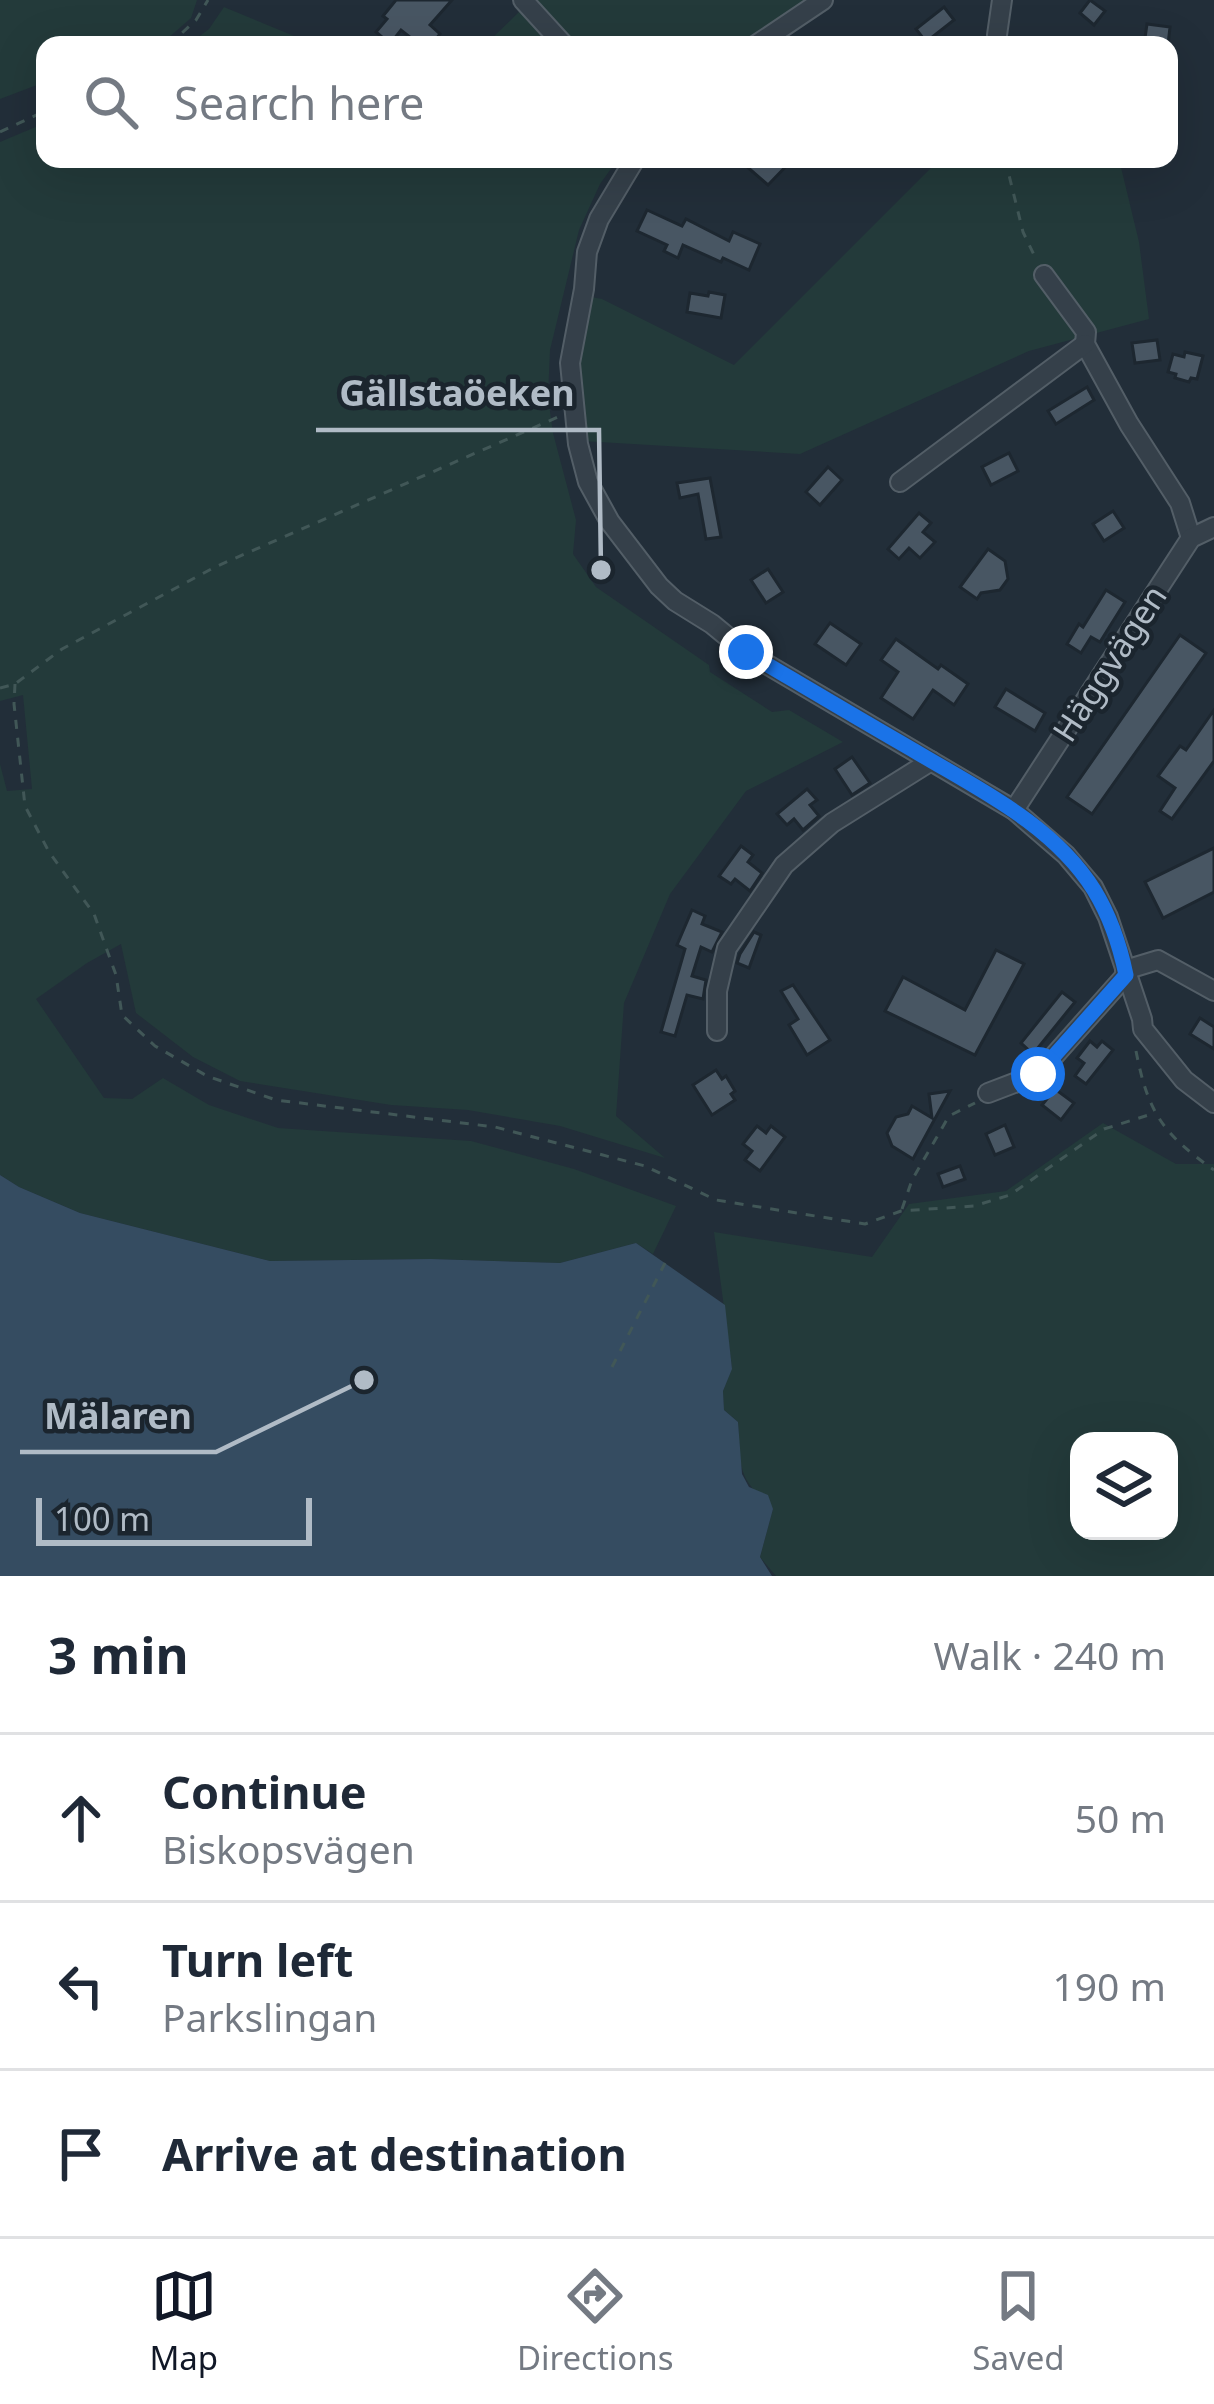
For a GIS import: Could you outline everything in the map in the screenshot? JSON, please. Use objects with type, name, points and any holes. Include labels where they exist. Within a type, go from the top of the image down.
[{"type":"street","points":[[523,0],[556,36]]},
{"type":"street","points":[[769,36],[823,0]]},
{"type":"street","points":[[997,35],[1002,0]]},
{"type":"street","points":[[629,168],[598,219],[586,252],[570,363],[578,444],[588,482],[610,522],[675,601],[746,652],[1014,810],[1066,855],[1093,887],[1108,917],[1143,1029],[1184,1080],[1214,1103]]},
{"type":"street","points":[[1044,275],[1087,332],[1085,344],[1180,503],[1191,538],[1214,527]]},
{"type":"street","points":[[900,482],[1085,344]]},
{"type":"street","name":"Häggvägen","points":[[1014,810],[1191,538]]},
{"type":"street","points":[[717,1031],[717,991],[727,948],[784,865],[832,823],[931,761]]},
{"type":"street","points":[[988,1093],[1038,1074],[1125,973],[1158,960],[1214,991]]},
{"type":"path","points":[[179,36],[208,0]]},
{"type":"path","points":[[0,132],[36,115]]},
{"type":"path","points":[[1007,168],[1023,232],[1044,275]]},
{"type":"path","points":[[0,688],[15,684],[62,649],[215,567],[573,410]]},
{"type":"path","points":[[15,684],[25,806],[49,852],[94,914],[116,976],[122,1015],[154,1046],[207,1076],[276,1100],[495,1127],[645,1166],[716,1201],[865,1224],[901,1211],[974,1206],[1010,1195],[1104,1129],[1155,1113]]},
{"type":"path","points":[[1135,1045],[1155,1113],[1180,1146],[1214,1170]]},
{"type":"path","points":[[901,1211],[912,1180],[949,1116],[988,1093]]},
{"type":"path","points":[[612,1367],[665,1263]]},
{"type":"green space","points":[[0,0],[197,0],[191,18],[170,36],[36,36],[36,85],[0,99]]},
{"type":"green space","points":[[532,0],[810,0],[757,36],[566,36]]},
{"type":"green space","points":[[224,7],[294,36],[200,36]]},
{"type":"green space","points":[[521,10],[545,36],[494,36]]},
{"type":"green space","points":[[36,127],[36,168],[612,168],[579,230],[550,350],[548,397],[576,520],[573,554],[596,587],[709,665],[710,672],[772,712],[789,710],[843,742],[746,791],[670,894],[624,1003],[616,1116],[665,1158],[560,1126],[240,1081],[193,1057],[136,1013],[121,944],[36,999],[104,1098],[132,1099],[163,1078],[209,1105],[278,1128],[471,1141],[574,1169],[676,1206],[653,1254],[636,1243],[560,1263],[270,1261],[80,1213],[0,1175],[0,764],[7,791],[32,789],[23,695],[0,701],[0,142]]},
{"type":"green space","points":[[931,168],[1121,168],[1139,242],[1149,319],[1029,351],[800,454],[582,441],[576,368],[586,296],[602,299],[734,365]]},
{"type":"green space","points":[[1103,1123],[1176,1164],[1214,1164],[1214,1576],[776,1576],[760,1557],[773,1509],[746,1479],[738,1422],[724,1410],[723,1391],[732,1368],[714,1232],[872,1257],[909,1204],[1006,1191]]},
{"type":"water","points":[[0,1175],[80,1213],[270,1261],[560,1263],[636,1243],[725,1305],[732,1369],[723,1391],[724,1410],[738,1422],[742,1474],[749,1487],[768,1495],[773,1509],[760,1557],[772,1576],[0,1576]]},
{"type":"building","points":[[396,0],[452,0],[430,25],[438,36],[409,36],[401,30],[396,36],[381,36],[376,32],[387,19],[383,16]]},
{"type":"building","points":[[1090,0],[1105,11],[1094,25],[1080,13]]},
{"type":"building","points":[[944,7],[954,20],[934,36],[921,36],[916,29]]},
{"type":"building","points":[[1147,24],[1170,27],[1169,36],[1145,36]]},
{"type":"building","points":[[748,168],[784,168],[768,185]]},
{"type":"building","points":[[647,210],[682,226],[686,219],[729,241],[733,232],[760,244],[749,270],[683,245],[678,258],[664,251],[667,245],[637,231]]},
{"type":"building","points":[[709,292],[725,295],[721,318],[687,312],[690,293],[708,296]]},
{"type":"building","points":[[1157,340],[1160,360],[1135,363],[1132,343]]},
{"type":"building","points":[[1185,352],[1203,356],[1197,379],[1189,382],[1168,372],[1173,354],[1184,357]]},
{"type":"building","points":[[1087,387],[1094,400],[1056,424],[1048,411]]},
{"type":"building","points":[[1009,453],[1018,471],[991,485],[982,467]]},
{"type":"building","points":[[828,467],[842,480],[820,505],[806,492]]},
{"type":"building","points":[[710,478],[721,537],[706,539],[698,494],[680,498],[677,483]]},
{"type":"building","points":[[1113,511],[1124,528],[1104,541],[1093,524]]},
{"type":"building","points":[[919,513],[931,523],[923,532],[935,542],[920,558],[909,548],[899,559],[888,549]]},
{"type":"building","points":[[988,549],[1005,561],[1008,579],[1000,590],[981,593],[977,599],[960,587]]},
{"type":"building","points":[[768,569],[783,592],[766,603],[751,580]]},
{"type":"building","points":[[1106,590],[1125,602],[1100,642],[1091,637],[1081,653],[1067,644]]},
{"type":"building","points":[[830,623],[861,644],[846,665],[815,644]]},
{"type":"building","points":[[1180,635],[1206,653],[1092,814],[1067,797]]},
{"type":"building","points":[[896,639],[968,684],[954,705],[933,690],[913,719],[881,698],[898,672],[881,660]]},
{"type":"building","points":[[1006,689],[1045,713],[1035,731],[995,707]]},
{"type":"building","points":[[1214,710],[1214,761],[1172,819],[1160,811],[1175,788],[1158,776],[1180,746],[1186,750]]},
{"type":"building","points":[[852,757],[870,783],[852,795],[835,769]]},
{"type":"building","points":[[807,789],[817,800],[810,805],[819,816],[803,830],[794,819],[787,825],[777,814]]},
{"type":"building","points":[[741,846],[753,855],[748,862],[762,873],[750,891],[735,879],[731,884],[719,876]]},
{"type":"building","points":[[1214,848],[1214,892],[1163,918],[1145,882]]},
{"type":"building","points":[[692,910],[705,916],[702,924],[722,932],[712,952],[701,947],[692,976],[706,980],[703,999],[687,995],[675,1036],[661,1032],[685,949],[677,945]]},
{"type":"building","points":[[754,932],[761,935],[749,968],[737,963]]},
{"type":"building","points":[[996,950],[1024,964],[975,1055],[885,1011],[903,977],[965,1010]]},
{"type":"building","points":[[793,985],[830,1040],[807,1055],[789,1025],[798,1019],[781,991]]},
{"type":"building","points":[[1062,992],[1075,1002],[1033,1054],[1021,1043]]},
{"type":"building","points":[[1200,1018],[1214,1027],[1214,1049],[1190,1034]]},
{"type":"building","points":[[1090,1041],[1097,1047],[1102,1041],[1113,1050],[1086,1084],[1075,1076],[1084,1063],[1077,1058]]},
{"type":"building","points":[[716,1070],[722,1079],[726,1076],[735,1100],[712,1115],[693,1085]]},
{"type":"building","points":[[1055,1089],[1074,1103],[1061,1120],[1042,1105]]},
{"type":"building","points":[[950,1091],[913,1159],[892,1146],[887,1133],[896,1117],[908,1114],[912,1106],[932,1118],[929,1094]]},
{"type":"building","points":[[1005,1125],[1014,1147],[995,1155],[986,1134]]},
{"type":"building","points":[[757,1126],[766,1133],[771,1126],[785,1137],[760,1171],[745,1160],[752,1151],[743,1144]]},
{"type":"building","points":[[960,1166],[965,1179],[943,1187],[938,1174]]},
{"type":"place","name":"Gällstaöeken","points":[[601,570]]},
{"type":"place","name":"Mälaren","points":[[364,1380]]},
{"type":"route","points":[[746,652],[1014,810],[1066,855],[1093,887],[1123,955],[1126,975],[1038,1074]]}]
